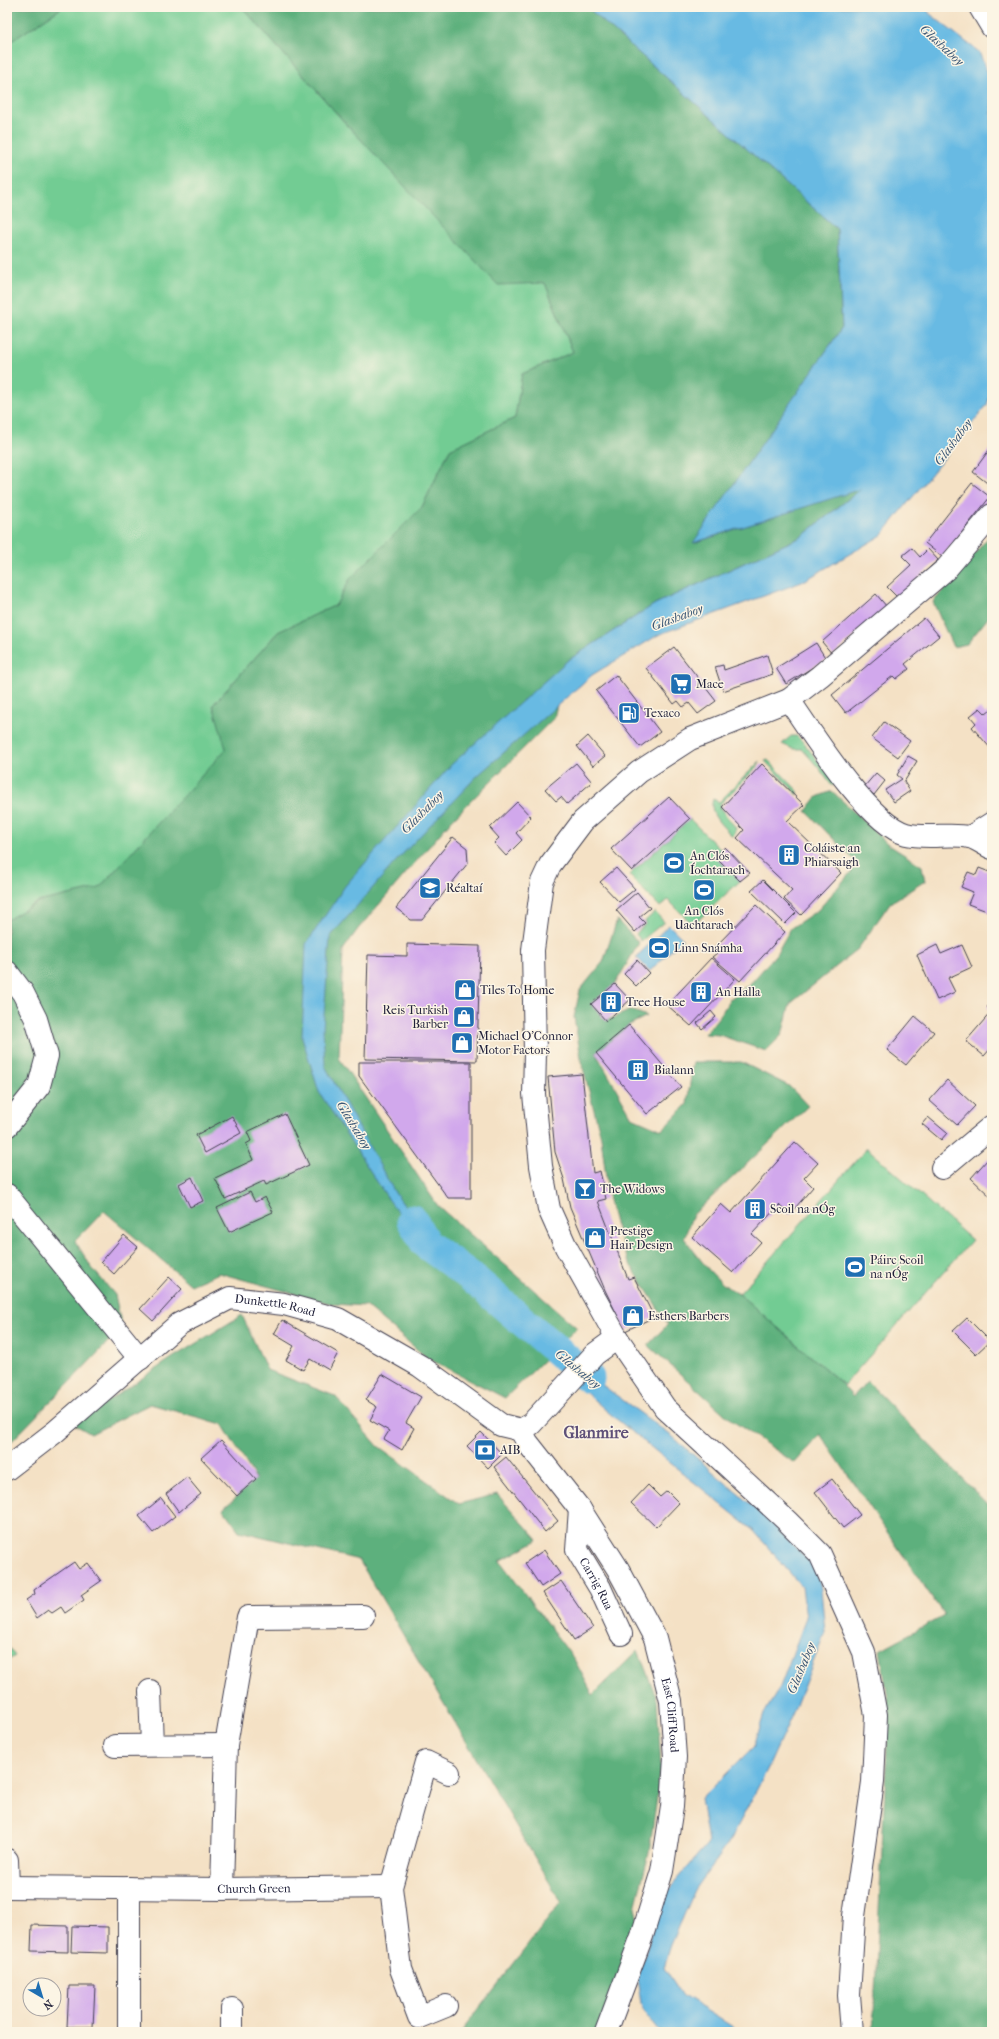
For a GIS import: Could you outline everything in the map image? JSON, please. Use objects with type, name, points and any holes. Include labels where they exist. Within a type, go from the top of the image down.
[{"type":"street","points":[[980,7],[992,27]]},
{"type":"street","points":[[852,2032],[849,1995],[854,1924],[873,1782],[876,1715],[864,1652],[820,1554],[787,1521],[665,1408],[617,1338],[566,1247],[549,1209],[541,1166],[534,1094],[535,1053],[532,950],[542,882],[550,865],[583,821],[639,772],[690,739],[789,700],[836,664],[946,569],[992,516]]},
{"type":"street","points":[[789,700],[829,759],[867,805],[886,823],[906,834],[970,837],[992,848]]},
{"type":"street","points":[[970,837],[992,823]]},
{"type":"street","points":[[7,972],[23,992],[36,1019],[47,1056],[39,1086],[7,1126]]},
{"type":"street","points":[[942,1168],[992,1126]]},
{"type":"street","points":[[7,1195],[140,1359]]},
{"type":"street","name":"Dunkettle Road","points":[[7,1469],[55,1432],[180,1324],[230,1298],[284,1304],[338,1319],[420,1366],[501,1424],[526,1427]]},
{"type":"street","points":[[526,1427],[595,1354],[617,1338]]},
{"type":"street","name":"East Cliff Road","points":[[526,1427],[527,1442],[580,1509],[618,1569],[655,1638],[671,1700],[675,1757],[672,1807],[662,1870],[642,1936],[606,2032]]},
{"type":"street","name":"Carrig Rua","points":[[580,1509],[577,1550],[600,1588],[621,1634]]},
{"type":"street","points":[[222,1889],[226,1745],[248,1617],[363,1616]]},
{"type":"street","points":[[150,1691],[152,1745]]},
{"type":"street","points":[[115,1746],[226,1745]]},
{"type":"street","points":[[446,2006],[419,2017],[401,1970],[385,1888],[426,1762],[449,1773]]},
{"type":"street","points":[[7,1860],[7,1887]]},
{"type":"street","name":"Church Green","points":[[7,1887],[222,1889],[385,1888]]},
{"type":"street","points":[[129,1888],[129,2032]]},
{"type":"street","points":[[232,2009],[232,2032]]},
{"type":"green space","points":[[17,7],[63,7],[7,44],[7,14]]},
{"type":"green space","points":[[63,7],[242,7],[348,126],[545,283],[573,352],[522,374],[515,418],[450,449],[422,507],[350,579],[336,605],[278,632],[213,705],[227,749],[99,889],[38,902],[7,920],[7,44]]},
{"type":"green space","points":[[242,7],[587,7],[837,229],[842,328],[694,543],[862,488],[801,537],[655,604],[567,661],[554,718],[451,821],[358,929],[343,950],[339,1058],[438,1206],[577,1328],[505,1398],[427,1358],[366,1306],[332,1304],[219,1273],[191,1285],[104,1211],[75,1241],[92,1268],[115,1295],[122,1327],[7,1446],[7,920],[38,902],[99,888],[226,749],[213,705],[278,632],[336,605],[350,579],[422,507],[450,449],[515,418],[522,374],[573,352],[545,283],[498,285],[348,126]]},
{"type":"green space","points":[[992,533],[992,613],[967,644],[953,647],[933,602]]},
{"type":"green space","points":[[791,736],[797,736],[802,741],[836,783],[832,786],[802,749],[793,749],[782,744]]},
{"type":"green space","points":[[768,760],[798,791],[798,795],[765,761]]},
{"type":"green space","points":[[760,761],[757,767],[720,804],[720,808],[736,828],[733,837],[714,815],[712,805],[713,799],[719,802]]},
{"type":"green space","points":[[832,791],[889,845],[922,866],[925,881],[890,903],[858,949],[790,1004],[782,1035],[766,1051],[719,1035],[705,1034],[721,1014],[730,999],[752,982],[776,954],[791,928],[818,910],[858,864],[806,811],[817,797]]},
{"type":"green space","name":"An Clós Íochtarach","points":[[690,819],[721,850],[715,856],[740,881],[693,925],[668,900],[660,907],[629,875]]},
{"type":"green space","points":[[655,912],[664,922],[641,941],[636,934],[646,923],[645,921]]},
{"type":"green space","points":[[617,920],[639,943],[615,984],[591,1004],[606,1021],[631,1010],[647,1016],[629,1025],[596,1053],[632,1117],[662,1130],[687,1104],[693,1062],[741,1062],[789,1086],[808,1106],[693,1215],[684,1238],[715,1277],[739,1294],[839,1381],[853,1397],[867,1381],[992,1509],[992,2032],[873,2032],[889,1705],[880,1650],[944,1615],[820,1434],[795,1463],[731,1420],[648,1345],[668,1324],[628,1261],[615,1223],[609,1201],[601,1137],[582,1064],[574,1017],[580,990],[603,962]]},
{"type":"green space","name":"Páirc Scoil na nÓg","points":[[867,1148],[972,1240],[844,1385],[739,1294]]},
{"type":"green space","points":[[242,1315],[267,1370],[335,1396],[378,1446],[459,1504],[497,1494],[538,1540],[500,1561],[574,1659],[593,1695],[638,1650],[657,1699],[661,1768],[649,1853],[635,1908],[642,1936],[606,2032],[461,2032],[561,1902],[359,1560],[239,1531],[223,1509],[256,1479],[222,1424],[150,1404],[91,1434],[74,1424],[172,1358]]},
{"type":"green space","points":[[7,1645],[15,1656],[7,1661]]},
{"type":"water","points":[[587,7],[925,7],[930,14],[979,52],[992,83],[992,386],[987,405],[882,535],[802,582],[660,634],[592,675],[476,777],[396,861],[330,937],[323,1028],[325,1066],[395,1193],[439,1253],[556,1351],[673,1437],[766,1518],[816,1568],[821,1589],[825,1632],[796,1706],[768,1768],[731,1839],[695,1890],[671,1945],[664,1967],[683,1996],[741,2032],[660,2032],[642,2009],[637,1979],[665,1893],[708,1843],[701,1799],[754,1746],[764,1714],[780,1687],[806,1618],[802,1587],[754,1531],[609,1413],[433,1259],[389,1200],[319,1092],[302,1037],[306,944],[345,886],[452,764],[567,661],[655,604],[801,537],[861,489],[693,543],[842,328],[837,229]]},
{"type":"water","name":"Linn Snámha","points":[[669,925],[683,939],[650,971],[636,957]]},
{"type":"building","points":[[992,446],[992,485],[991,486],[973,472]]},
{"type":"building","points":[[972,483],[990,497],[942,557],[925,543]]},
{"type":"building","points":[[912,548],[920,557],[928,549],[938,560],[897,597],[887,587],[911,565],[902,556]]},
{"type":"building","points":[[876,594],[887,607],[833,655],[822,642]]},
{"type":"building","points":[[924,618],[939,636],[905,664],[909,669],[896,679],[893,676],[846,713],[832,695]]},
{"type":"building","points":[[816,643],[826,659],[786,684],[776,668]]},
{"type":"building","name":"Mace","points":[[674,647],[716,701],[698,714],[689,703],[683,707],[678,701],[674,704],[646,668]]},
{"type":"building","points":[[767,655],[773,674],[723,691],[715,667],[723,665],[724,670]]},
{"type":"building","points":[[616,675],[660,732],[640,747],[596,691]]},
{"type":"building","points":[[980,708],[986,714],[991,710],[992,711],[992,750],[972,727],[976,723],[970,716]]},
{"type":"building","points":[[884,722],[910,741],[898,757],[872,738]]},
{"type":"building","points":[[588,736],[605,756],[593,766],[577,746]]},
{"type":"building","points":[[908,756],[917,761],[904,782],[910,791],[894,802],[885,790],[902,779],[897,775]]},
{"type":"building","points":[[576,763],[592,782],[567,804],[561,797],[556,801],[545,789]]},
{"type":"building","name":"Coláiste an Phiarsaigh","points":[[762,764],[804,805],[787,821],[841,873],[801,915],[784,899],[792,890],[737,838],[744,830],[722,807]]},
{"type":"building","points":[[876,773],[885,781],[874,795],[864,787]]},
{"type":"building","points":[[669,797],[690,819],[632,871],[611,849]]},
{"type":"building","points":[[517,802],[531,817],[516,833],[522,840],[506,856],[494,843],[499,838],[490,828]]},
{"type":"building","points":[[453,837],[467,848],[468,863],[422,920],[411,920],[396,908]]},
{"type":"building","points":[[725,847],[750,873],[740,881],[715,856]]},
{"type":"building","points":[[616,868],[635,889],[619,902],[600,882]]},
{"type":"building","points":[[979,868],[992,873],[992,913],[968,904],[973,892],[961,887],[968,872],[976,875]]},
{"type":"building","points":[[763,880],[796,913],[785,924],[751,891]]},
{"type":"building","points":[[637,892],[650,908],[639,917],[645,923],[635,932],[616,910]]},
{"type":"building","points":[[756,905],[785,932],[740,981],[712,957],[717,953],[713,949]]},
{"type":"building","points":[[407,944],[480,946],[477,1061],[365,1059],[368,955],[407,956]]},
{"type":"building","points":[[937,945],[941,954],[962,945],[972,967],[948,978],[955,992],[937,1000],[917,955]]},
{"type":"building","name":"An Halla","points":[[711,958],[735,979],[691,1026],[667,1005]]},
{"type":"building","points":[[637,960],[649,973],[636,986],[624,974]]},
{"type":"building","name":"Tree House","points":[[615,984],[630,1000],[606,1021],[591,1004]]},
{"type":"building","points":[[992,1002],[992,1011],[987,1007]]},
{"type":"building","points":[[711,1011],[716,1017],[702,1029],[697,1023]]},
{"type":"building","points":[[992,1011],[992,1047],[984,1056],[966,1041]]},
{"type":"building","points":[[915,1016],[934,1032],[906,1065],[887,1050]]},
{"type":"building","name":"Bialann","points":[[629,1025],[681,1087],[647,1114],[596,1053]]},
{"type":"building","points":[[359,1062],[471,1062],[471,1198],[448,1198],[359,1076]]},
{"type":"building","points":[[582,1074],[593,1173],[600,1171],[606,1199],[598,1201],[628,1279],[634,1277],[654,1317],[625,1331],[605,1290],[570,1207],[564,1179],[555,1152],[548,1077]]},
{"type":"building","points":[[947,1080],[975,1106],[957,1125],[929,1100]]},
{"type":"building","points":[[285,1114],[309,1165],[266,1185],[264,1181],[225,1199],[215,1178],[253,1160],[246,1144],[251,1141],[247,1132]]},
{"type":"building","points":[[232,1116],[241,1133],[205,1153],[196,1135]]},
{"type":"building","points":[[928,1117],[947,1133],[941,1140],[922,1124]]},
{"type":"building","name":"Scoil na nÓg","points":[[795,1142],[818,1163],[804,1178],[813,1187],[789,1215],[779,1205],[752,1234],[761,1242],[733,1273],[692,1237],[721,1204],[731,1213]]},
{"type":"building","points":[[988,1159],[992,1163],[992,1198],[971,1178]]},
{"type":"building","points":[[192,1177],[203,1201],[190,1207],[179,1184]]},
{"type":"building","points":[[250,1192],[255,1202],[265,1197],[273,1212],[229,1232],[217,1208]]},
{"type":"building","points":[[124,1235],[138,1247],[114,1274],[101,1262]]},
{"type":"building","points":[[169,1277],[182,1289],[153,1321],[140,1309]]},
{"type":"building","points":[[967,1318],[990,1341],[976,1354],[953,1331]]},
{"type":"building","points":[[282,1320],[338,1353],[329,1370],[310,1359],[303,1370],[286,1360],[294,1346],[274,1334]]},
{"type":"building","points":[[382,1374],[421,1397],[406,1423],[414,1428],[402,1450],[384,1439],[389,1431],[370,1420],[377,1407],[366,1400]]},
{"type":"building","name":"AIB","points":[[481,1432],[502,1454],[488,1468],[467,1446]]},
{"type":"building","points":[[221,1440],[256,1479],[237,1496],[201,1458]]},
{"type":"building","points":[[506,1457],[558,1521],[545,1532],[494,1467]]},
{"type":"building","points":[[187,1477],[201,1494],[179,1512],[166,1494]]},
{"type":"building","points":[[832,1479],[860,1515],[843,1528],[815,1492]]},
{"type":"building","points":[[648,1485],[660,1497],[667,1491],[679,1503],[656,1527],[631,1503]]},
{"type":"building","points":[[161,1498],[175,1516],[153,1533],[139,1516]]},
{"type":"building","points":[[544,1550],[560,1574],[541,1587],[525,1563]]},
{"type":"building","points":[[74,1562],[79,1569],[88,1563],[101,1581],[81,1595],[84,1600],[65,1613],[61,1607],[52,1613],[48,1610],[37,1618],[26,1600],[35,1594],[34,1590]]},
{"type":"building","points":[[561,1581],[593,1628],[574,1640],[543,1593]]},
{"type":"building","points":[[32,1925],[68,1926],[68,1952],[31,1951]]},
{"type":"building","points":[[72,1926],[108,1927],[108,1953],[71,1952]]},
{"type":"building","points":[[69,1986],[95,1986],[93,2027],[67,2027]]},
{"type":"building","points":[[65,2030],[88,2031],[88,2032],[65,2032]]},
{"type":"waterway","name":"Glashaboy","points":[[412,1220],[426,1244],[470,1276],[589,1378]]},
{"type":"place","name":"Mace","points":[[681,684]]},
{"type":"place","name":"Texaco","points":[[629,713]]},
{"type":"place","name":"Coláiste an Phiarsaigh","points":[[789,855]]},
{"type":"place","name":"An Clós Íochtarach","points":[[674,863]]},
{"type":"place","name":"Réaltaí","points":[[430,888]]},
{"type":"place","name":"An Clós Uachtarach","points":[[704,890]]},
{"type":"place","name":"Linn Snámha","points":[[659,948]]},
{"type":"place","name":"Tiles To Home","points":[[465,990]]},
{"type":"place","name":"An Halla","points":[[701,992]]},
{"type":"place","name":"Tree House","points":[[611,1002]]},
{"type":"place","name":"Reis Turkish Barber","points":[[464,1017]]},
{"type":"place","name":"Michael O'Connor Motor Factors","points":[[462,1043]]},
{"type":"place","name":"Bialann","points":[[638,1070]]},
{"type":"place","name":"The Widows","points":[[585,1189]]},
{"type":"place","name":"Scoil na nÓg","points":[[755,1209]]},
{"type":"place","name":"Prestige Hair Design","points":[[595,1238]]},
{"type":"place","name":"Páirc Scoil na nÓg","points":[[855,1267]]},
{"type":"place","name":"Esthers Barbers","points":[[633,1316]]},
{"type":"place","name":"AIB","points":[[485,1450]]},
{"type":"district","name":"Glanmire","points":[[596,1432]]}]
